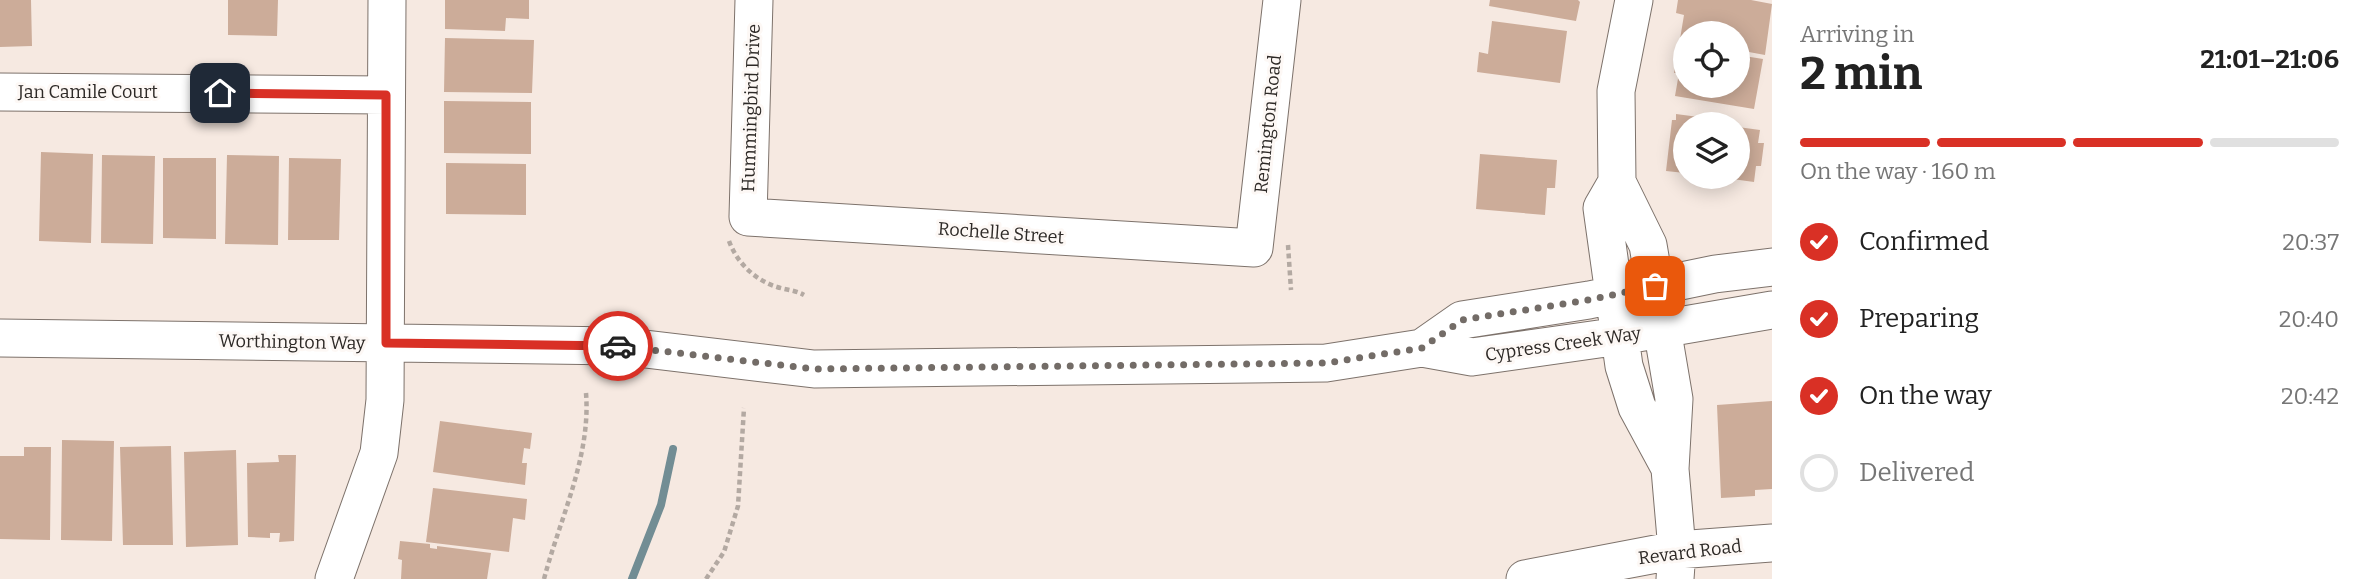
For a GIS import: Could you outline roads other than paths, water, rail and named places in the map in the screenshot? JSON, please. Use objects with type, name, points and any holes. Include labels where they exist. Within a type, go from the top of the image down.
[{"type":"street","points":[[334,579],[379,453],[386,387],[387,0]]},
{"type":"street","name":"Hummingbird Drive","points":[[748,217],[754,0]]},
{"type":"street","name":"Remington Road","points":[[1254,248],[1282,0]]},
{"type":"street","points":[[1634,0],[1616,91],[1617,182],[1648,245],[1674,399],[1670,469],[1676,565]]},
{"type":"street","name":"Jan Camile Court","points":[[0,92],[386,95]]},
{"type":"street","points":[[1617,182],[1602,208],[1624,366],[1637,407],[1670,469]]},
{"type":"street","name":"Rochelle Street","points":[[748,217],[1254,248]]},
{"type":"street","points":[[1422,348],[1462,320],[1614,295],[1715,274],[1772,267]]},
{"type":"street","name":"Cypress Creek Way","points":[[1422,348],[1472,357],[1620,337],[1772,310]]},
{"type":"street","name":"Worthington Way","points":[[0,338],[620,346],[814,369],[1326,363],[1422,348]]},
{"type":"street","name":"Revard Road","points":[[1525,579],[1676,565],[1772,543]]},
{"type":"waterway","points":[[632,579],[661,505],[673,449]]}]
